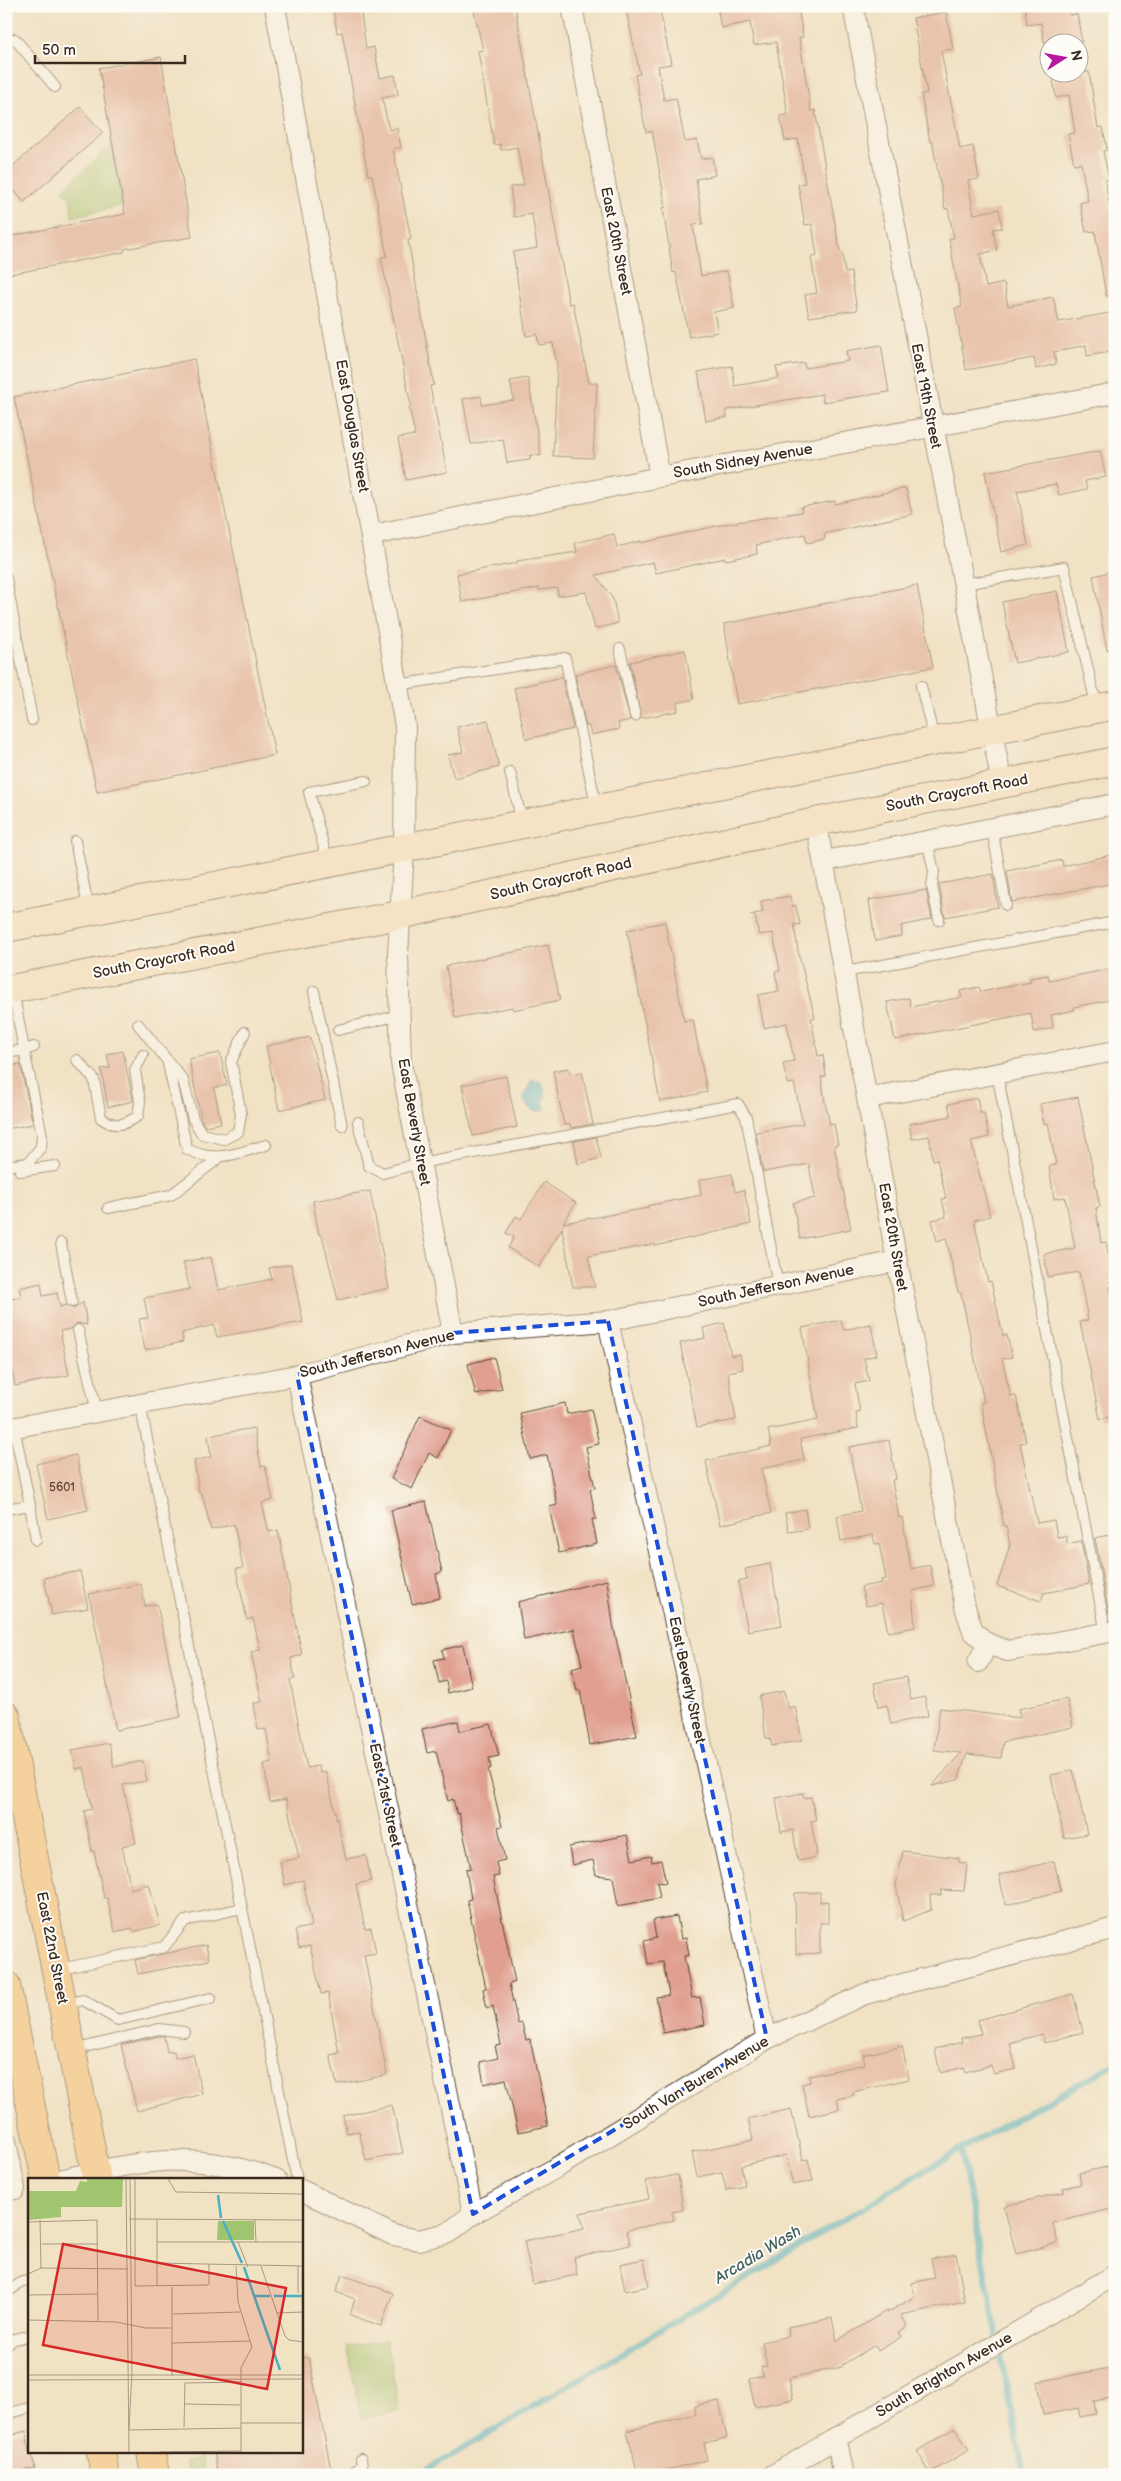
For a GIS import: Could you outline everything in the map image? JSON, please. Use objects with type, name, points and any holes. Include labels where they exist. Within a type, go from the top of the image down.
[{"type":"main road","points":[[8,925],[90,912],[1106,707]]},
{"type":"main road","name":"South Craycroft Road","points":[[10,989],[399,915],[816,822],[1115,761]]},
{"type":"main road","name":"East 22nd Street","points":[[6,1716],[96,2175]]},
{"type":"main road","points":[[6,1985],[46,2178]]},
{"type":"main road","points":[[100,2454],[105,2475]]},
{"type":"main road","points":[[151,2454],[155,2475]]},
{"type":"street","name":"East Douglas Street","points":[[275,6],[405,726],[404,848]]},
{"type":"street","name":"East 20th Street","points":[[572,6],[660,477]]},
{"type":"street","name":"East 19th Street","points":[[853,6],[1002,784]]},
{"type":"street","name":"South Sidney Avenue","points":[[372,536],[660,477],[1115,393]]},
{"type":"street","points":[[825,861],[1115,804]]},
{"type":"street","name":"East 20th Street","points":[[816,822],[825,861],[897,1261],[965,1608],[973,1631],[988,1644]]},
{"type":"street","name":"East Beverly Street","points":[[404,848],[399,915],[401,1063],[453,1333]]},
{"type":"street","points":[[868,1098],[1115,1051]]},
{"type":"street","name":"South Jefferson Avenue","points":[[10,1428],[297,1375],[453,1333],[608,1321],[897,1261]]},
{"type":"street","name":"East Beverly Street","points":[[608,1321],[767,2039]]},
{"type":"street","name":"East 21st Street","points":[[297,1375],[474,2214]]},
{"type":"street","points":[[978,1662],[988,1644],[1008,1651],[1110,1632]]},
{"type":"street","name":"South Van Buren Avenue","points":[[302,2190],[393,2235],[419,2240],[448,2233],[474,2214],[556,2168],[767,2039],[865,1994],[1115,1928]]},
{"type":"street","points":[[6,2141],[17,2189]]},
{"type":"street","points":[[74,2178],[182,2159],[228,2164],[270,2178]]},
{"type":"street","name":"South Brighton Avenue","points":[[772,2475],[1115,2274]]},
{"type":"street","points":[[836,2437],[844,2475]]},
{"type":"lane","points":[[15,38],[55,87]]},
{"type":"lane","points":[[964,584],[1064,567],[1106,707]]},
{"type":"lane","points":[[6,578],[32,720]]},
{"type":"lane","points":[[620,649],[635,716]]},
{"type":"lane","points":[[398,685],[565,658],[598,810]]},
{"type":"lane","points":[[921,686],[935,742]]},
{"type":"lane","points":[[510,772],[522,826]]},
{"type":"lane","points":[[328,864],[309,792],[366,781]]},
{"type":"lane","points":[[992,828],[1006,905]]},
{"type":"lane","points":[[76,840],[90,912]]},
{"type":"lane","points":[[927,840],[934,872],[932,886],[939,920]]},
{"type":"lane","points":[[845,972],[1115,922]]},
{"type":"lane","points":[[6,1166],[28,1163],[41,1147],[42,1135],[29,1048],[10,989]]},
{"type":"lane","points":[[314,991],[342,1126]]},
{"type":"lane","points":[[338,1030],[400,1015]]},
{"type":"lane","points":[[138,1024],[183,1080],[193,1119],[202,1134],[224,1139],[238,1132],[241,1114],[231,1062],[245,1032]]},
{"type":"lane","points":[[6,1053],[29,1048]]},
{"type":"lane","points":[[78,1060],[94,1080],[101,1118],[110,1125],[126,1124],[138,1116],[140,1102],[135,1070],[144,1055]]},
{"type":"lane","points":[[168,1060],[187,1148],[198,1154],[219,1158]]},
{"type":"lane","points":[[997,1073],[1110,1632]]},
{"type":"lane","points":[[358,1122],[369,1166],[383,1173],[420,1163],[738,1104],[746,1117],[778,1286]]},
{"type":"lane","points":[[108,1208],[171,1195],[219,1158],[266,1145]]},
{"type":"lane","points":[[6,1173],[55,1166]]},
{"type":"lane","points":[[61,1243],[72,1302]]},
{"type":"lane","points":[[78,1330],[97,1412]]},
{"type":"lane","points":[[140,1404],[297,2178]]},
{"type":"lane","points":[[10,1428],[30,1505],[36,1540]]},
{"type":"lane","points":[[6,1509],[30,1505]]},
{"type":"lane","points":[[56,1970],[164,1947],[185,1921],[242,1908]]},
{"type":"lane","points":[[63,2005],[82,2000],[118,2020],[211,1998]]},
{"type":"lane","points":[[72,2050],[159,2029],[184,2032]]},
{"type":"lane","points":[[6,2293],[22,2282],[28,2281]]},
{"type":"lane","points":[[9,2340],[28,2336]]},
{"type":"lane","points":[[6,2414],[28,2408]]},
{"type":"lane","points":[[349,2475],[362,2466],[361,2459]]},
{"type":"highlighted area","points":[[608,1321],[767,2039],[473,2214],[297,1375],[453,1333]]},
{"type":"green space","points":[[112,145],[123,205],[72,217],[70,198],[62,190]]},
{"type":"green space","points":[[386,2340],[400,2411],[361,2418],[347,2347]]},
{"type":"green space","points":[[202,2458],[206,2475],[188,2475],[185,2462]]},
{"type":"water","points":[[532,1080],[542,1082],[546,1096],[543,1101],[545,1109],[541,1111],[531,1109],[523,1097]]},
{"type":"building","points":[[333,6],[360,6],[366,49],[374,47],[380,78],[395,75],[398,95],[382,98],[389,130],[397,128],[401,147],[393,149],[411,239],[408,240],[434,385],[430,386],[447,472],[406,480],[398,438],[415,435],[409,407],[411,406],[381,257],[387,256],[372,175],[368,175],[342,32],[337,33]]},
{"type":"building","points":[[473,6],[515,6],[569,304],[573,303],[589,383],[597,383],[593,458],[553,456],[557,366],[553,343],[539,345],[537,334],[526,336],[513,252],[537,248],[532,214],[514,217],[510,187],[524,185],[517,147],[501,150],[500,144],[494,145],[478,51],[483,50]]},
{"type":"building","points":[[640,6],[659,6],[671,64],[658,66],[664,100],[676,98],[685,142],[697,140],[701,159],[712,157],[715,175],[696,179],[703,224],[693,225],[701,276],[727,271],[734,308],[714,312],[718,332],[689,337],[676,272],[673,273],[663,208],[666,207],[652,131],[646,132],[635,75],[640,74],[626,9]]},
{"type":"building","points":[[717,6],[798,6],[803,37],[799,38],[811,111],[815,110],[840,252],[842,252],[845,273],[851,272],[857,310],[809,317],[805,295],[817,293],[811,257],[817,256],[812,224],[805,225],[798,184],[805,183],[798,139],[785,141],[780,116],[788,115],[776,42],[754,45],[750,22],[721,28]]},
{"type":"building","points":[[1025,6],[1069,6],[1070,15],[1077,14],[1080,32],[1042,32],[1041,23],[1027,25]]},
{"type":"building","points":[[946,12],[953,49],[941,51],[960,149],[973,146],[979,179],[968,181],[974,214],[999,209],[1002,228],[993,229],[997,250],[980,254],[986,287],[1004,283],[1008,306],[1053,297],[1059,322],[1115,312],[1115,351],[1087,356],[1086,345],[1054,352],[1056,364],[1036,369],[1034,358],[966,370],[955,308],[962,307],[949,239],[954,238],[948,208],[945,209],[921,94],[927,93],[913,18]]},
{"type":"building","points":[[161,57],[192,237],[124,249],[124,252],[6,275],[6,237],[125,214],[99,68]]},
{"type":"building","points":[[1089,72],[1098,128],[1103,127],[1107,150],[1103,151],[1109,179],[1105,180],[1110,210],[1113,209],[1115,221],[1115,295],[1106,296],[1095,231],[1086,232],[1080,203],[1088,201],[1081,163],[1074,164],[1068,134],[1075,133],[1069,95],[1056,98],[1054,82],[1088,82]]},
{"type":"building","points":[[80,107],[103,133],[24,202],[6,181],[6,172]]},
{"type":"building","points":[[881,345],[889,392],[823,402],[822,394],[726,410],[727,417],[706,421],[698,372],[732,366],[735,386],[779,378],[776,367],[804,363],[805,368],[848,361],[846,351]]},
{"type":"building","points":[[194,359],[275,755],[97,792],[14,397]]},
{"type":"building","points":[[528,378],[541,456],[530,455],[530,460],[507,463],[503,439],[471,444],[463,399],[481,396],[482,405],[514,400],[510,381]]},
{"type":"building","points":[[1100,451],[1106,477],[1085,481],[1087,489],[1059,495],[1056,484],[1017,491],[1028,545],[1001,552],[985,472]]},
{"type":"building","points":[[906,488],[912,514],[824,534],[825,539],[807,543],[805,534],[756,545],[757,554],[726,560],[725,558],[656,573],[653,562],[596,575],[613,599],[618,623],[595,629],[586,592],[558,596],[557,588],[539,590],[539,588],[462,602],[457,574],[517,563],[517,561],[577,552],[575,543],[614,534],[617,547],[725,524],[802,512],[801,507],[835,501],[835,504]]},
{"type":"building","points":[[1115,571],[1115,649],[1107,650],[1093,576]]},
{"type":"building","points":[[917,585],[933,667],[737,704],[724,624]]},
{"type":"building","points":[[1057,591],[1069,652],[1015,663],[1002,602]]},
{"type":"building","points":[[685,650],[694,699],[677,703],[678,711],[641,718],[630,662]]},
{"type":"building","points":[[616,665],[630,720],[618,723],[619,729],[591,735],[589,726],[586,726],[575,674]]},
{"type":"building","points":[[562,677],[573,729],[526,739],[514,688]]},
{"type":"building","points":[[488,720],[499,767],[454,778],[448,755],[463,752],[457,727]]},
{"type":"building","points":[[1115,854],[1115,883],[1012,902],[1007,871],[1062,860],[1063,866]]},
{"type":"building","points":[[993,874],[998,907],[945,917],[939,884]]},
{"type":"building","points":[[926,890],[932,919],[901,926],[902,936],[875,941],[869,900]]},
{"type":"building","points":[[790,896],[792,906],[796,906],[800,925],[794,924],[798,951],[815,1018],[811,1018],[818,1056],[823,1055],[826,1076],[821,1077],[825,1102],[830,1125],[834,1124],[838,1145],[834,1145],[851,1229],[800,1239],[793,1203],[815,1198],[809,1164],[763,1172],[756,1132],[803,1124],[794,1083],[787,1084],[783,1063],[794,1061],[787,1023],[764,1028],[758,995],[779,991],[775,972],[780,971],[773,933],[759,935],[755,916],[750,915],[763,912],[761,901]]},
{"type":"building","points":[[665,922],[684,1021],[693,1020],[707,1092],[660,1102],[627,930]]},
{"type":"building","points":[[548,945],[560,1000],[513,1010],[512,1007],[455,1018],[446,966]]},
{"type":"building","points":[[1115,968],[1115,999],[1074,1007],[1074,1010],[1051,1015],[1053,1028],[1034,1032],[1031,1013],[895,1040],[887,1002],[909,998],[911,1007],[962,997],[960,991],[979,987],[981,992],[1031,982],[1030,978],[1048,975],[1049,981]]},
{"type":"building","points":[[310,1037],[325,1100],[279,1110],[266,1046]]},
{"type":"building","points":[[123,1051],[133,1101],[108,1107],[101,1069],[110,1068],[107,1054]]},
{"type":"building","points":[[220,1053],[227,1085],[214,1088],[221,1123],[205,1126],[201,1119],[189,1059]]},
{"type":"building","points":[[20,1064],[33,1124],[6,1129],[6,1067]]},
{"type":"building","points":[[569,1068],[570,1074],[582,1072],[593,1124],[571,1128],[570,1124],[564,1125],[553,1071]]},
{"type":"building","points":[[506,1076],[517,1127],[473,1136],[462,1085]]},
{"type":"building","points":[[1078,1097],[1100,1207],[1096,1208],[1101,1243],[1106,1242],[1113,1282],[1109,1282],[1115,1317],[1115,1416],[1100,1419],[1080,1322],[1088,1320],[1079,1272],[1048,1277],[1044,1254],[1075,1248],[1065,1197],[1054,1199],[1049,1166],[1056,1165],[1048,1123],[1044,1124],[1040,1104]]},
{"type":"building","points":[[977,1098],[980,1113],[984,1113],[989,1137],[971,1141],[990,1216],[974,1220],[988,1282],[991,1281],[1003,1336],[1007,1335],[1012,1357],[1002,1359],[1011,1397],[1016,1396],[1021,1417],[1026,1442],[1020,1443],[1037,1523],[1054,1520],[1057,1537],[1066,1536],[1067,1544],[1081,1541],[1089,1584],[1044,1593],[1041,1601],[997,1586],[1010,1545],[1006,1526],[1004,1526],[981,1403],[984,1402],[961,1293],[958,1292],[946,1238],[937,1241],[932,1220],[946,1217],[942,1199],[946,1198],[937,1159],[933,1160],[929,1136],[912,1139],[909,1124],[951,1116],[948,1104]]},
{"type":"building","points":[[596,1137],[601,1158],[578,1164],[574,1141]]},
{"type":"building","points":[[732,1174],[735,1192],[744,1190],[751,1224],[655,1246],[655,1244],[588,1256],[595,1287],[573,1287],[562,1228],[539,1267],[508,1248],[514,1237],[506,1233],[516,1216],[521,1219],[544,1182],[576,1203],[563,1223],[648,1208],[647,1206],[701,1195],[699,1180]]},
{"type":"building","points":[[370,1191],[389,1288],[338,1300],[322,1235],[319,1235],[313,1201]]},
{"type":"building","points":[[211,1257],[218,1290],[272,1279],[269,1268],[291,1264],[303,1322],[217,1337],[214,1325],[182,1333],[183,1342],[145,1350],[139,1319],[148,1318],[144,1298],[190,1289],[183,1262]]},
{"type":"building","points":[[41,1283],[43,1296],[57,1293],[60,1307],[66,1305],[74,1309],[83,1302],[87,1325],[77,1323],[71,1329],[60,1331],[69,1375],[15,1386],[12,1371],[6,1371],[6,1300],[21,1297],[19,1288]]},
{"type":"building","points":[[841,1320],[843,1330],[871,1324],[877,1355],[864,1358],[869,1381],[855,1384],[860,1412],[856,1413],[858,1428],[800,1439],[804,1460],[761,1469],[771,1513],[720,1525],[706,1461],[771,1446],[768,1430],[818,1420],[802,1328]]},
{"type":"building","points":[[724,1323],[731,1356],[740,1354],[743,1369],[728,1372],[736,1420],[697,1427],[680,1343],[705,1338],[703,1328]]},
{"type":"building","points":[[494,1357],[502,1389],[476,1395],[468,1364]]},
{"type":"building","points":[[565,1403],[567,1414],[591,1409],[599,1444],[586,1447],[595,1488],[590,1489],[596,1519],[592,1519],[597,1544],[559,1553],[549,1507],[557,1505],[547,1455],[530,1459],[520,1413]]},
{"type":"building","points":[[420,1416],[451,1430],[438,1458],[429,1453],[412,1489],[391,1479]]},
{"type":"building","points":[[254,1428],[261,1467],[265,1466],[273,1500],[262,1503],[269,1532],[278,1530],[302,1655],[291,1658],[295,1679],[290,1680],[307,1768],[318,1766],[320,1773],[326,1772],[346,1859],[366,1855],[371,1881],[356,1884],[365,1929],[371,1928],[376,1953],[364,1955],[387,2075],[337,2085],[330,2055],[339,2053],[328,1993],[321,1994],[310,1946],[299,1948],[295,1930],[312,1926],[303,1880],[285,1885],[280,1862],[299,1858],[286,1799],[270,1802],[264,1764],[272,1762],[266,1729],[258,1730],[254,1703],[262,1702],[251,1652],[260,1650],[253,1618],[247,1620],[236,1569],[243,1568],[234,1524],[211,1530],[202,1493],[199,1493],[194,1461],[211,1457],[208,1436]]},
{"type":"building","points":[[889,1440],[896,1479],[892,1480],[899,1518],[902,1517],[911,1569],[930,1565],[934,1586],[912,1591],[915,1627],[888,1632],[882,1603],[866,1606],[861,1587],[882,1583],[881,1580],[886,1579],[879,1543],[875,1544],[873,1535],[841,1541],[837,1516],[861,1511],[849,1447]]},
{"type":"building","points":[[76,1455],[88,1510],[48,1519],[36,1464]]},
{"type":"building","points":[[426,1502],[442,1572],[436,1574],[440,1598],[412,1604],[391,1510]]},
{"type":"building","points":[[805,1509],[808,1529],[789,1532],[785,1513]]},
{"type":"building","points":[[1115,1534],[1115,1614],[1109,1614],[1095,1538]]},
{"type":"building","points":[[770,1564],[782,1625],[748,1631],[738,1582],[747,1580],[745,1569]]},
{"type":"building","points":[[80,1571],[88,1608],[52,1615],[44,1578]]},
{"type":"building","points":[[607,1580],[613,1624],[637,1736],[590,1745],[580,1690],[577,1691],[572,1668],[582,1665],[574,1629],[524,1640],[518,1602]]},
{"type":"building","points":[[141,1584],[145,1606],[157,1604],[181,1717],[116,1730],[89,1594]]},
{"type":"building","points":[[463,1645],[472,1687],[448,1693],[446,1681],[439,1683],[434,1660],[444,1658],[442,1650]]},
{"type":"building","points":[[906,1677],[911,1700],[925,1697],[928,1716],[891,1724],[887,1705],[879,1707],[874,1683]]},
{"type":"building","points":[[784,1691],[788,1708],[795,1706],[802,1740],[772,1746],[770,1738],[766,1738],[759,1696]]},
{"type":"building","points":[[1067,1699],[1073,1727],[1003,1742],[1001,1758],[967,1754],[958,1780],[932,1786],[961,1753],[934,1750],[940,1708],[1020,1718],[1018,1709]]},
{"type":"building","points":[[458,1721],[460,1731],[491,1724],[499,1756],[489,1758],[491,1768],[488,1769],[502,1826],[498,1827],[505,1860],[496,1862],[499,1876],[493,1877],[515,1982],[509,1984],[518,2024],[522,2023],[526,2040],[530,2039],[548,2126],[518,2132],[506,2079],[484,2084],[480,2062],[498,2058],[495,2046],[501,2045],[493,2006],[487,2008],[483,1989],[486,1988],[467,1900],[471,1899],[466,1869],[471,1868],[459,1813],[457,1814],[453,1799],[448,1801],[436,1751],[427,1753],[422,1729]]},
{"type":"building","points":[[109,1743],[114,1767],[143,1761],[147,1781],[123,1785],[136,1843],[122,1846],[131,1889],[149,1884],[160,1925],[133,1932],[132,1928],[115,1932],[107,1898],[104,1898],[94,1851],[92,1852],[84,1811],[92,1809],[84,1767],[76,1769],[72,1750]]},
{"type":"building","points":[[1073,1770],[1087,1834],[1064,1838],[1051,1775]]},
{"type":"building","points":[[803,1793],[804,1798],[811,1797],[816,1820],[811,1821],[817,1855],[814,1856],[815,1858],[798,1861],[793,1830],[781,1832],[776,1798]]},
{"type":"building","points":[[627,1835],[632,1860],[651,1856],[652,1862],[661,1860],[666,1883],[657,1882],[660,1898],[618,1906],[613,1877],[596,1875],[593,1860],[572,1865],[569,1847]]},
{"type":"building","points":[[903,1851],[959,1858],[959,1862],[967,1864],[964,1891],[941,1890],[941,1895],[930,1895],[931,1910],[903,1921],[896,1885]]},
{"type":"building","points":[[1054,1861],[1061,1891],[1006,1905],[999,1875]]},
{"type":"building","points":[[820,1892],[820,1902],[828,1901],[828,1923],[820,1923],[820,1953],[796,1954],[795,1893]]},
{"type":"building","points":[[677,1916],[681,1939],[686,1938],[689,1955],[684,1956],[692,1998],[700,1997],[705,2025],[663,2033],[656,1997],[669,1995],[663,1962],[648,1964],[644,1941],[656,1938],[653,1920]]},
{"type":"building","points":[[206,1945],[209,1960],[138,1974],[135,1960]]},
{"type":"building","points":[[1073,1994],[1083,2032],[1044,2043],[1042,2034],[1010,2043],[1016,2069],[994,2074],[991,2065],[965,2072],[964,2067],[940,2073],[935,2049],[962,2042],[961,2038],[981,2034],[978,2020]]},
{"type":"building","points":[[164,2036],[167,2052],[174,2051],[175,2058],[193,2054],[202,2094],[137,2111],[121,2045]]},
{"type":"building","points":[[902,2046],[909,2079],[853,2092],[854,2095],[837,2099],[839,2109],[809,2116],[802,2084],[810,2082],[809,2076],[865,2064],[863,2055]]},
{"type":"building","points":[[392,2105],[403,2153],[366,2161],[359,2131],[347,2133],[343,2116]]},
{"type":"building","points":[[791,2109],[803,2160],[808,2159],[813,2181],[793,2185],[786,2155],[741,2166],[745,2186],[726,2190],[722,2172],[697,2177],[692,2152],[753,2140],[748,2119]]},
{"type":"building","points":[[1111,2166],[1115,2184],[1115,2208],[1053,2223],[1058,2243],[1016,2254],[1004,2206],[1064,2192],[1063,2188],[1081,2184],[1079,2173]]},
{"type":"building","points":[[678,2175],[683,2210],[672,2212],[674,2220],[627,2230],[630,2245],[574,2257],[577,2275],[533,2284],[524,2241],[584,2228],[580,2213],[649,2199],[645,2181]]},
{"type":"building","points":[[956,2254],[965,2302],[900,2315],[907,2327],[898,2332],[901,2337],[878,2351],[875,2345],[842,2365],[842,2367],[789,2378],[793,2399],[755,2407],[749,2379],[763,2376],[761,2367],[767,2366],[762,2342],[789,2336],[788,2327],[832,2318],[837,2341],[886,2311],[887,2313],[914,2297],[912,2283],[935,2278],[931,2259]]},
{"type":"building","points":[[644,2259],[649,2286],[625,2291],[620,2264]]},
{"type":"building","points":[[342,2275],[393,2293],[381,2326],[350,2315],[355,2299],[336,2292]]},
{"type":"building","points":[[302,2358],[309,2358],[332,2475],[218,2475],[214,2454],[302,2454]]},
{"type":"building","points":[[1115,2367],[1115,2397],[1094,2401],[1096,2414],[1080,2417],[1078,2408],[1043,2415],[1037,2382]]},
{"type":"building","points":[[719,2401],[727,2438],[704,2443],[707,2460],[646,2475],[638,2475],[627,2431],[696,2414],[694,2406]]},
{"type":"building","points":[[955,2428],[969,2450],[930,2473],[917,2451]]},
{"type":"building","points":[[26,2431],[28,2454],[32,2454],[35,2468],[6,2474],[6,2436]]},
{"type":"waterway","name":"Arcadia Wash","points":[[419,2475],[961,2149],[1115,2064]]},
{"type":"waterway","points":[[961,2149],[1024,2475]]}]
